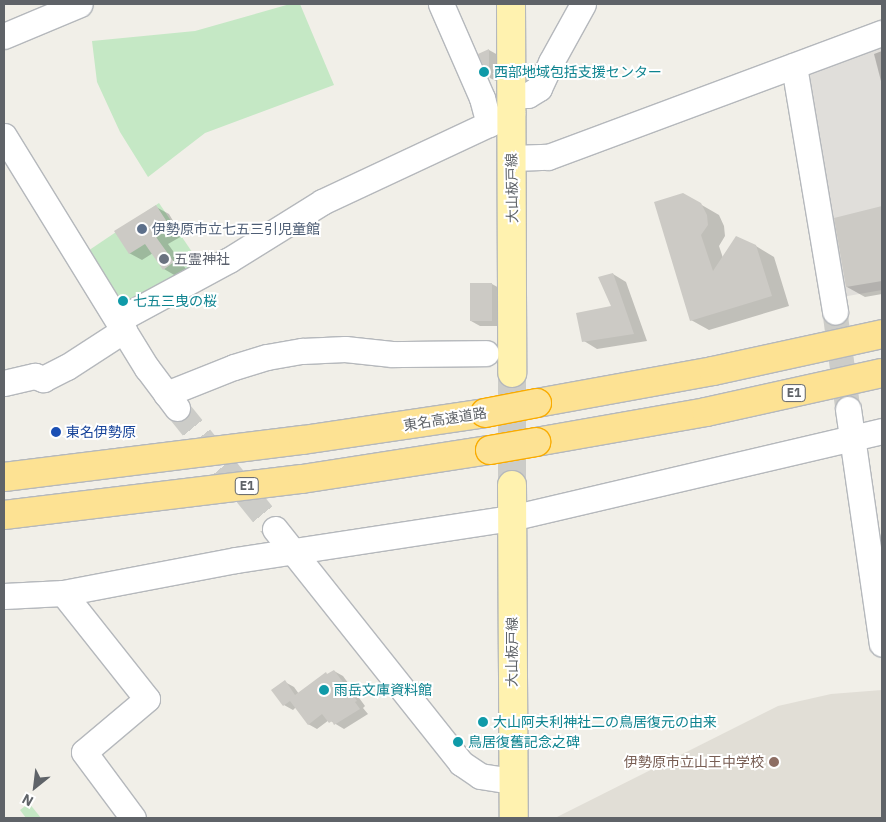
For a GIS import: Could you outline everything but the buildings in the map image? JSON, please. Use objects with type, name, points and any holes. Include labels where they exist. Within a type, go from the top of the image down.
[{"type":"highway","name":"東名高速道路","points":[[4,476],[275,444],[484,413],[713,371],[882,334]]},
{"type":"highway","name":"E1","points":[[4,515],[302,479],[490,450],[706,412],[882,373]]},
{"type":"main road","name":"大山板戸線","points":[[511,4],[504,111],[512,158],[512,373]]},
{"type":"main road","name":"大山板戸線","points":[[512,485],[514,818]]},
{"type":"street","points":[[4,36],[80,4]]},
{"type":"street","points":[[441,4],[482,98],[504,111]]},
{"type":"street","points":[[4,383],[35,376],[43,379],[67,367],[121,325],[322,202],[504,111],[539,88],[583,4]]},
{"type":"street","points":[[512,158],[548,157],[882,33]]},
{"type":"street","points":[[794,66],[836,312]]},
{"type":"street","points":[[4,136],[121,325],[171,401],[234,367],[266,357],[302,351],[345,349],[392,354],[486,353]]},
{"type":"street","points":[[848,409],[882,644]]},
{"type":"street","points":[[4,596],[63,593],[236,560],[511,518],[882,431]]},
{"type":"street","points":[[275,529],[461,763],[480,776],[513,782]]},
{"type":"street","points":[[63,593],[147,699],[84,752],[133,818]]},
{"type":"shaded area","points":[[882,44],[882,290],[842,297],[800,75]]},
{"type":"shaded area","name":"伊勢原市立山王中学校","points":[[882,690],[882,818],[555,818],[778,706],[831,694]]},
{"type":"green space","points":[[290,4],[300,4],[334,85],[205,133],[148,177],[120,132],[97,82],[92,41],[195,31]]},
{"type":"green space","points":[[159,203],[202,267],[129,316],[86,252]]},
{"type":"green space","points":[[29,803],[41,818],[26,818],[20,810]]},
{"type":"tunnel","points":[[835,312],[848,409]]},
{"type":"tunnel","points":[[512,373],[512,485]]},
{"type":"tunnel","points":[[177,408],[275,529]]},
{"type":"place","name":"西部地域包括支援センター","points":[[484,72]]},
{"type":"place","name":"伊勢原市立七五三引児童館","points":[[142,229]]},
{"type":"place","name":"五霊神社","points":[[164,259]]},
{"type":"place","name":"七五三曳の桜","points":[[123,301]]},
{"type":"place","name":"東名伊勢原","points":[[56,432]]},
{"type":"place","name":"雨岳文庫資料館","points":[[324,690]]},
{"type":"place","name":"大山阿夫利神社二の鳥居復元の由来","points":[[483,722]]},
{"type":"place","name":"鳥居復舊記念之碑","points":[[458,742]]},
{"type":"place","name":"伊勢原市立山王中学校","points":[[774,762]]}]
